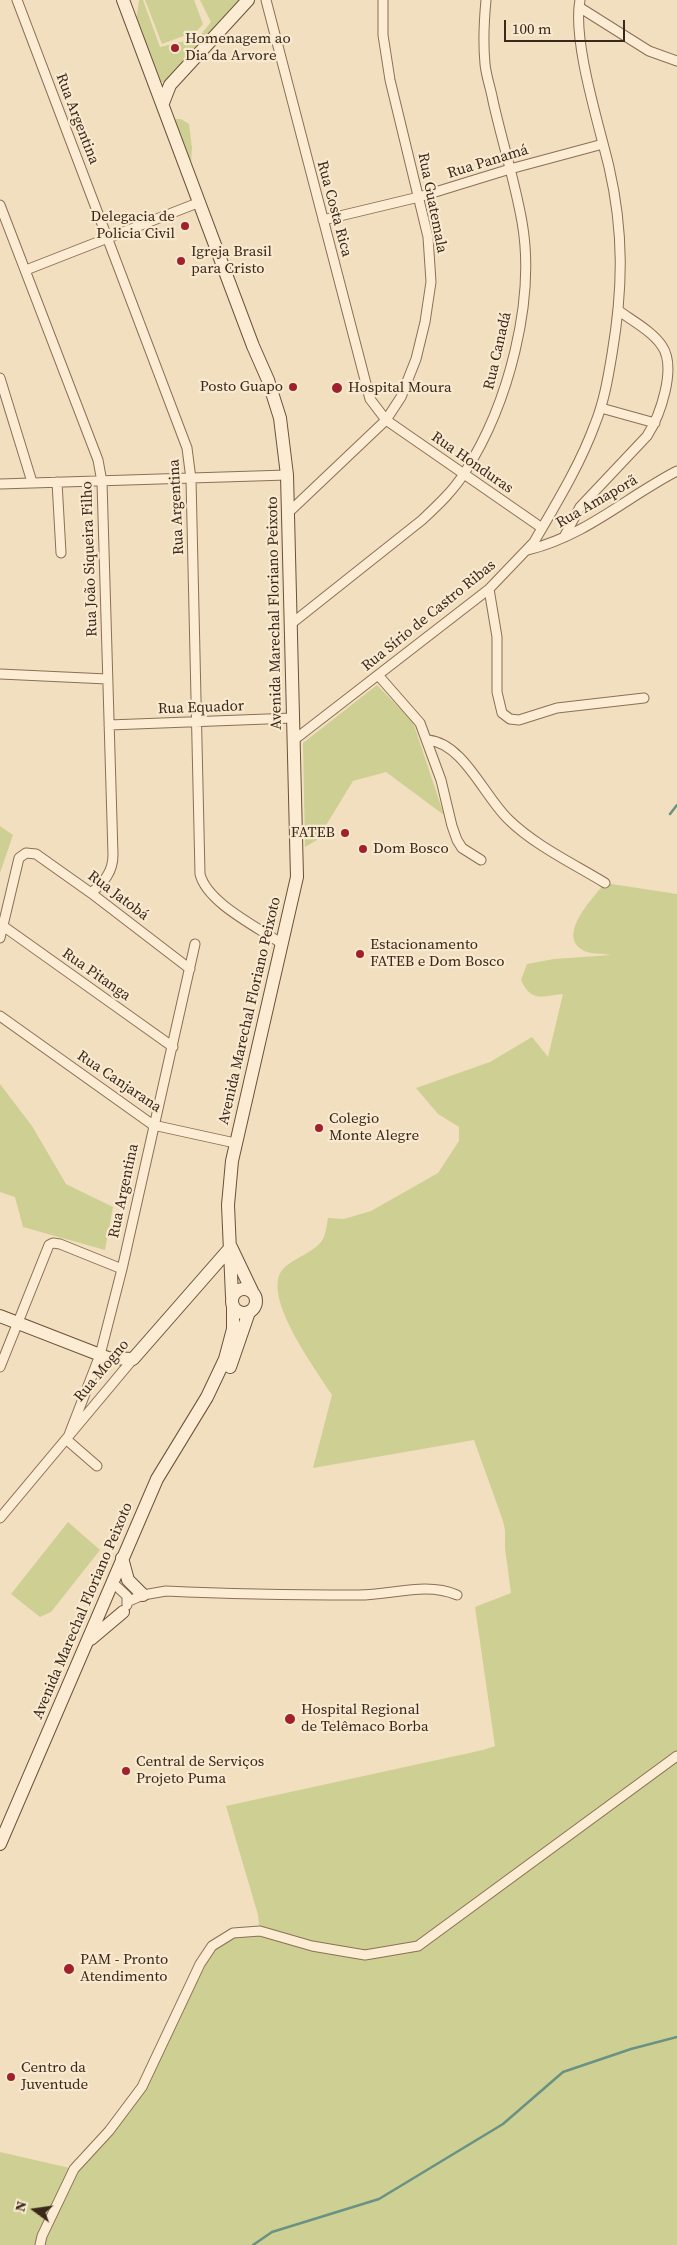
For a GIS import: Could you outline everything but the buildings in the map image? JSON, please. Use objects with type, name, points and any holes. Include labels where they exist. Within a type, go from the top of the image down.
[{"type":"main road","name":"Avenida Marechal Floriano Peixoto","points":[[0,1844],[157,1479],[207,1397],[225,1359],[230,1343],[232,1299],[228,1205],[229,1179],[235,1143],[297,877],[287,475],[284,438],[275,400],[124,0]]},
{"type":"main road","points":[[129,15],[130,0]]},
{"type":"main road","points":[[163,103],[170,85],[248,0]]},
{"type":"main road","name":"Avenida Marechal Floriano Peixoto","points":[[231,1247],[252,1291]]},
{"type":"main road","name":"Rua Mogno","points":[[133,1359],[231,1247]]},
{"type":"main road","points":[[232,1299],[244,1272]]},
{"type":"main road","points":[[242,1288],[252,1291],[256,1301],[254,1308],[249,1312],[242,1313],[232,1299],[236,1291],[242,1288]]},
{"type":"main road","name":"Avenida Marechal Floriano Peixoto","points":[[207,1397],[230,1367],[249,1312]]},
{"type":"main road","points":[[0,1316],[115,1360],[133,1359]]},
{"type":"main road","points":[[122,1558],[128,1580],[143,1594]]},
{"type":"main road","points":[[87,1642],[126,1606]]},
{"type":"street","name":"Rua Argentina","points":[[17,0],[187,448],[192,479],[200,874],[202,883],[218,901],[282,944]]},
{"type":"street","name":"Rua Costa Rica","points":[[266,0],[370,399],[386,420]]},
{"type":"street","name":"Rua Guatemala","points":[[288,513],[386,420],[401,397],[416,359],[425,322],[431,282],[428,237],[420,197],[390,80],[382,35],[383,0]]},
{"type":"street","name":"Rua Canadá","points":[[291,624],[422,520],[442,500],[464,474],[484,440],[507,381],[518,336],[525,260],[522,223],[485,65],[483,25],[486,0]]},
{"type":"street","points":[[580,4],[649,51],[677,61]]},
{"type":"street","name":"Rua Sírio de Castro Ribas","points":[[294,740],[488,589],[527,550],[542,528],[580,461],[601,408],[619,312],[621,250],[617,202],[585,63],[580,33],[580,4]]},
{"type":"street","name":"Rua Panamá","points":[[323,220],[420,197],[510,169],[603,144]]},
{"type":"street","points":[[26,270],[200,202]]},
{"type":"street","name":"Rua João Siqueira Filho","points":[[0,205],[98,460],[102,482],[113,864],[108,876],[92,893]]},
{"type":"street","points":[[564,537],[580,507],[596,488],[634,452],[655,423],[663,395],[668,370],[667,358],[662,346],[650,334],[619,312]]},
{"type":"street","points":[[0,378],[32,482]]},
{"type":"street","points":[[601,408],[655,423]]},
{"type":"street","name":"Rua Honduras","points":[[386,420],[542,528]]},
{"type":"street","name":"Rua Amaporã","points":[[527,550],[564,537],[605,516],[677,471]]},
{"type":"street","points":[[0,484],[287,475]]},
{"type":"street","points":[[57,482],[61,553]]},
{"type":"street","points":[[488,589],[497,637],[497,692],[502,713],[510,719],[519,720],[557,708],[644,698]]},
{"type":"street","points":[[0,674],[107,678]]},
{"type":"street","points":[[378,675],[411,710],[420,723],[428,740],[457,840],[462,848],[481,860]]},
{"type":"street","name":"Rua Equador","points":[[109,724],[294,718]]},
{"type":"street","points":[[428,740],[438,741],[453,750],[507,818],[523,832],[605,883]]},
{"type":"street","name":"Rua Jatobá","points":[[3,926],[19,858],[26,853],[36,854],[92,893],[190,969]]},
{"type":"street","points":[[0,938],[3,926]]},
{"type":"street","name":"Rua Pitanga","points":[[3,926],[173,1047]]},
{"type":"street","name":"Rua Argentina","points":[[67,1440],[100,1355],[122,1269],[195,944]]},
{"type":"street","name":"Rua Canjarana","points":[[0,1016],[153,1125],[235,1143]]},
{"type":"street","points":[[0,1367],[47,1249],[53,1243],[60,1244],[122,1269]]},
{"type":"street","name":"Rua Mogno","points":[[0,1518],[133,1359]]},
{"type":"street","points":[[67,1440],[97,1466]]},
{"type":"street","points":[[113,1583],[127,1596],[126,1606]]},
{"type":"street","points":[[99,1617],[110,1616],[143,1594],[166,1591],[359,1596],[431,1588],[457,1595]]},
{"type":"street","points":[[40,2245],[42,2236],[74,2169],[109,2131],[142,2087],[200,1964],[212,1946],[233,1933],[260,1932],[312,1946],[365,1955],[418,1946],[677,1756]]},
{"type":"green space","points":[[139,0],[143,0],[160,47],[198,38],[211,22],[200,0],[244,0],[168,82],[158,82],[136,22]]},
{"type":"green space","points":[[145,0],[194,0],[203,24],[197,31],[162,44]]},
{"type":"green space","points":[[174,119],[181,119],[189,124],[192,148],[191,163]]},
{"type":"green space","points":[[377,685],[413,722],[444,815],[386,772],[353,781],[317,840],[305,847],[303,743]]},
{"type":"green space","points":[[0,826],[13,835],[0,873]]},
{"type":"green space","points":[[605,883],[677,894],[677,2245],[0,2245],[0,2152],[74,2169],[144,2091],[190,1993],[214,1950],[235,1935],[260,1934],[258,1915],[226,1806],[495,1746],[475,1607],[511,1593],[503,1521],[474,1440],[313,1468],[332,1395],[303,1351],[284,1313],[278,1295],[278,1280],[284,1268],[321,1242],[325,1235],[328,1218],[344,1219],[371,1211],[438,1173],[459,1141],[459,1127],[438,1114],[416,1088],[490,1062],[532,1037],[548,1057],[563,994],[544,997],[533,995],[521,980],[527,964],[554,959],[611,955],[584,951],[575,942],[574,934],[580,915]]},
{"type":"green space","points":[[0,1084],[32,1126],[66,1184],[113,1207],[105,1250],[23,1227],[15,1197],[0,1192]]},
{"type":"green space","points":[[68,1522],[100,1550],[51,1612],[40,1617],[11,1594]]},
{"type":"waterway","points":[[670,814],[677,805]]},
{"type":"waterway","points":[[253,2245],[272,2232],[379,2199],[503,2124],[563,2072],[631,2049],[677,2037]]},
{"type":"place","name":"Homenagem ao Dia da Arvore","points":[[175,48]]},
{"type":"place","name":"Delegacia de Policia Civil","points":[[185,226]]},
{"type":"place","name":"Igreja Brasil para Cristo","points":[[181,261]]},
{"type":"place","name":"Posto Guapo","points":[[293,387]]},
{"type":"place","name":"Hospital Moura","points":[[337,388]]},
{"type":"place","name":"FATEB","points":[[345,833]]},
{"type":"place","name":"Dom Bosco","points":[[363,849]]},
{"type":"place","name":"Estacionamento FATEB e Dom Bosco","points":[[360,954]]},
{"type":"place","name":"Colegio Monte Alegre","points":[[319,1128]]},
{"type":"place","name":"Hospital Regional de Telêmaco Borba","points":[[290,1719]]},
{"type":"place","name":"Central de Serviços Projeto Puma","points":[[126,1771]]},
{"type":"place","name":"PAM - Pronto Atendimento","points":[[69,1969]]},
{"type":"place","name":"Centro da Juventude","points":[[11,2077]]}]
